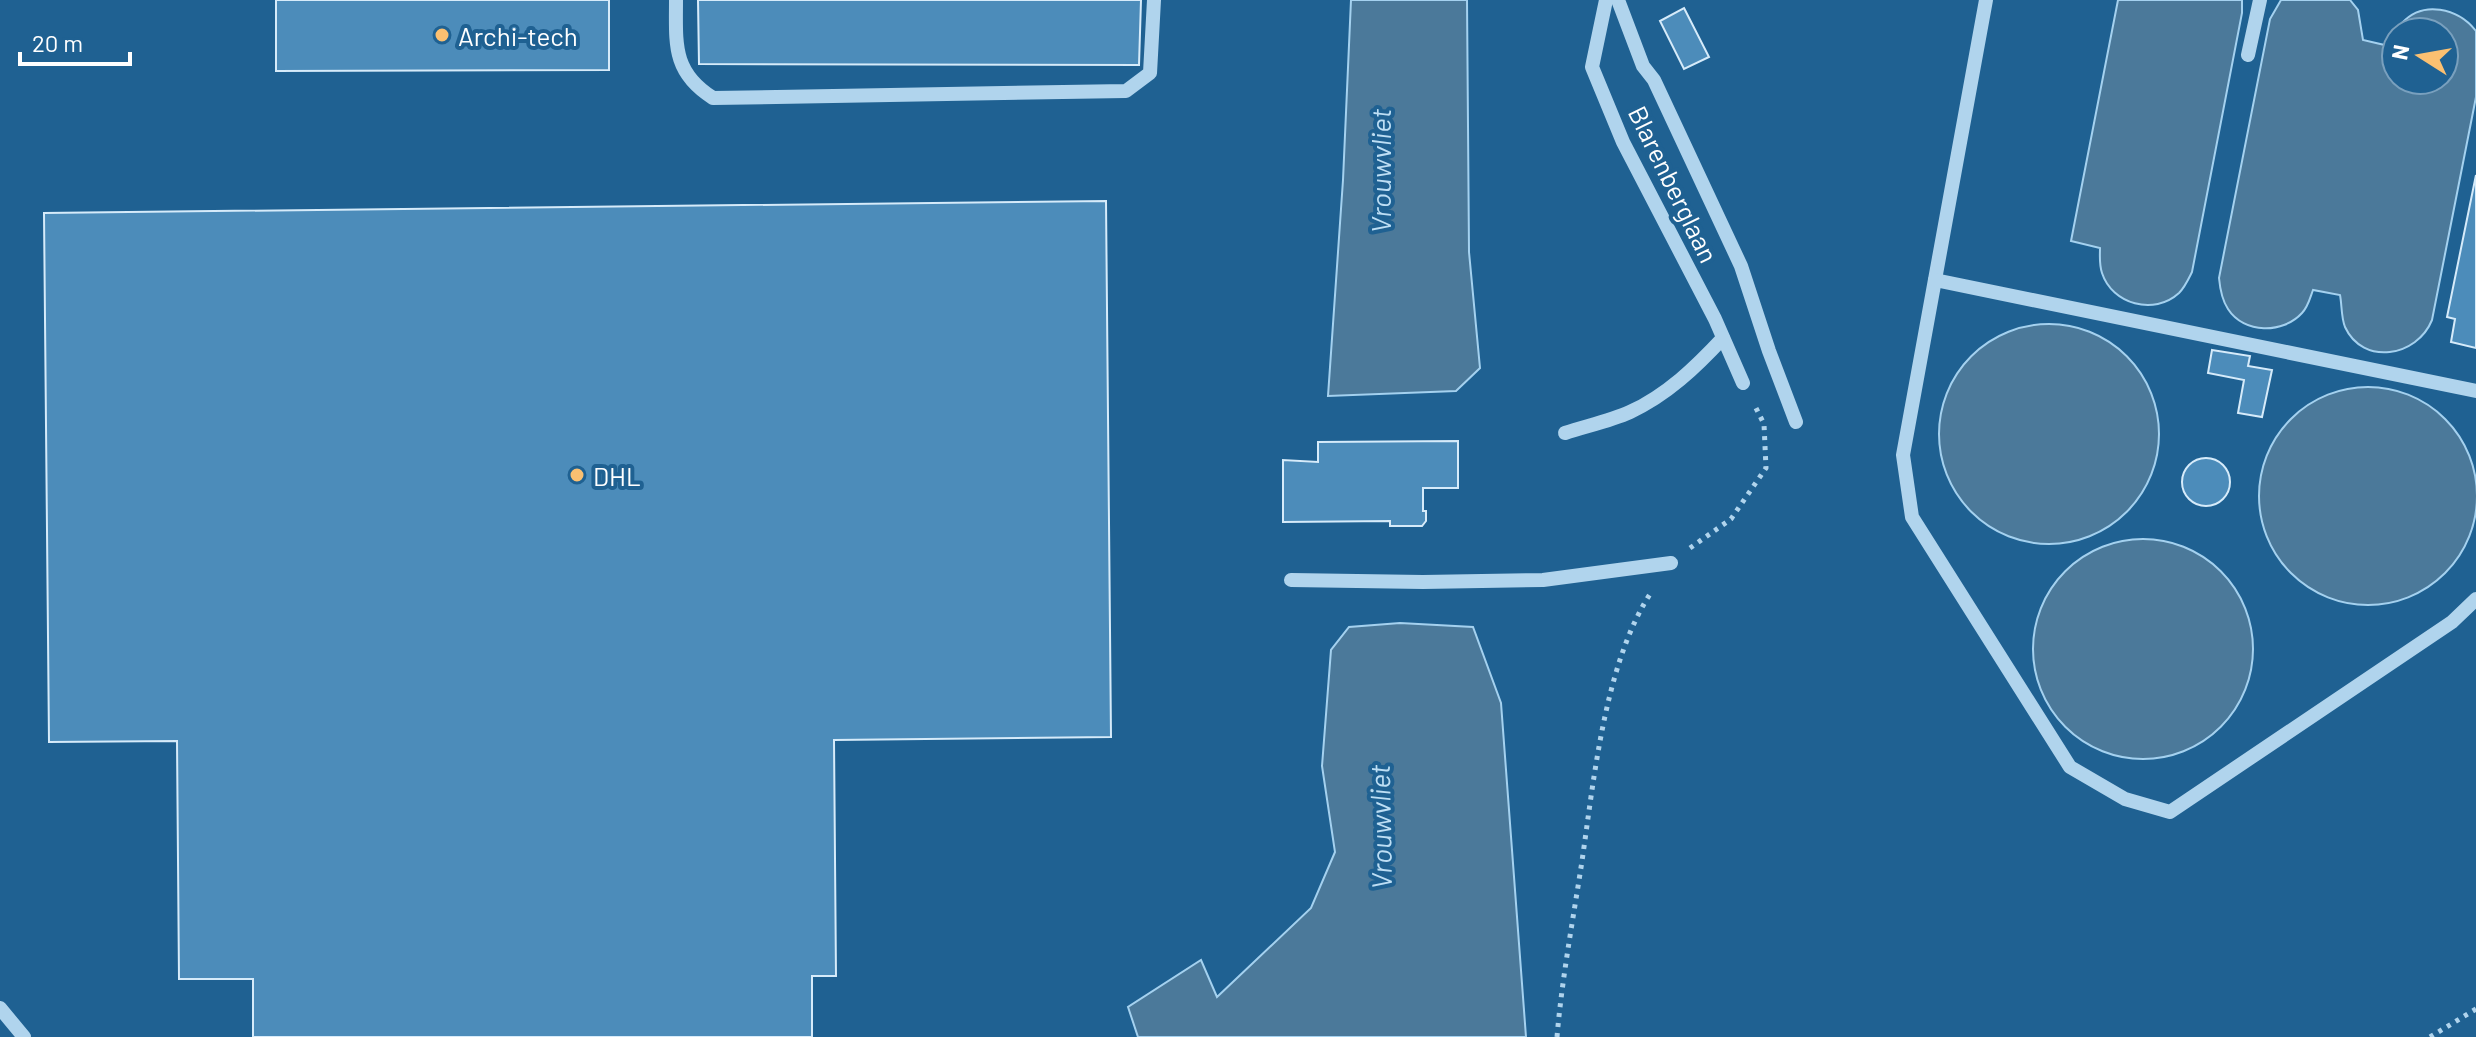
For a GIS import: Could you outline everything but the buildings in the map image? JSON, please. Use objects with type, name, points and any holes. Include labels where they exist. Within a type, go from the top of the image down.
[{"type":"street","points":[[676,0],[676,41],[683,70],[696,87],[713,98],[1126,91],[1150,73],[1154,0]]},
{"type":"street","name":"Blarenberglaan","points":[[1606,0],[1592,67],[1623,142],[1743,383]]},
{"type":"street","points":[[1618,0],[1643,66],[1654,80],[1741,266],[1796,422]]},
{"type":"street","points":[[1986,0],[1903,455],[1912,517],[2070,767],[2125,799],[2170,812],[2452,622],[2476,599]]},
{"type":"street","points":[[2248,55],[2260,0]]},
{"type":"street","points":[[1935,280],[2476,391]]},
{"type":"street","points":[[1565,433],[1630,412],[1664,392],[1695,368],[1723,338]]},
{"type":"street","points":[[1291,580],[1543,580],[1671,563]]},
{"type":"street","points":[[0,1008],[24,1037]]},
{"type":"path","points":[[1557,1037],[1600,741],[1624,653],[1643,605],[1671,563],[1731,519],[1766,468],[1764,424],[1743,383]]},
{"type":"path","points":[[2430,1037],[2476,1009]]},
{"type":"water","name":"Vrouwvliet","points":[[1351,0],[1467,0],[1469,252],[1480,368],[1456,391],[1328,396],[1343,180]]},
{"type":"water","points":[[2118,0],[2242,0],[2192,272],[2179,293],[2158,304],[2146,305],[2124,299],[2107,284],[2100,263],[2100,248],[2071,241]]},
{"type":"water","points":[[2281,0],[2350,0],[2358,10],[2363,40],[2380,44],[2380,96],[2460,96],[2460,17],[2469,23],[2476,31],[2476,97],[2432,320],[2425,333],[2403,349],[2376,352],[2364,348],[2345,327],[2340,295],[2313,290],[2306,308],[2294,320],[2274,328],[2253,327],[2235,317],[2228,309],[2219,278],[2270,19]]},
{"type":"water","points":[[2430,9],[2458,16],[2410,16]]},
{"type":"water","points":[[2049,324],[2070,326],[2091,333],[2127,356],[2150,392],[2157,413],[2157,455],[2150,476],[2127,512],[2091,535],[2070,542],[2049,544],[2028,542],[2007,535],[1971,512],[1948,476],[1941,455],[1939,434],[1941,413],[1948,392],[1971,356],[2007,333],[2028,326]]},
{"type":"water","points":[[2368,387],[2410,395],[2429,405],[2445,419],[2459,435],[2469,454],[2477,496],[2469,538],[2459,557],[2445,573],[2429,587],[2410,597],[2368,605],[2326,597],[2307,587],[2291,573],[2277,557],[2267,538],[2259,496],[2267,454],[2277,435],[2291,419],[2307,405],[2326,395]]},
{"type":"water","points":[[2143,539],[2185,548],[2204,558],[2220,572],[2234,588],[2244,607],[2253,649],[2244,691],[2234,710],[2220,726],[2204,740],[2185,750],[2143,759],[2101,750],[2082,740],[2066,726],[2052,710],[2042,691],[2033,649],[2042,607],[2052,588],[2066,572],[2082,558],[2101,548]]},
{"type":"water","name":"Vrouwvliet","points":[[1400,623],[1473,627],[1501,703],[1526,1037],[1138,1037],[1128,1007],[1201,960],[1217,997],[1311,908],[1335,852],[1322,766],[1331,650],[1349,627]]},
{"type":"place","name":"Archi-tech","points":[[442,35]]},
{"type":"place","name":"DHL","points":[[577,475]]}]
